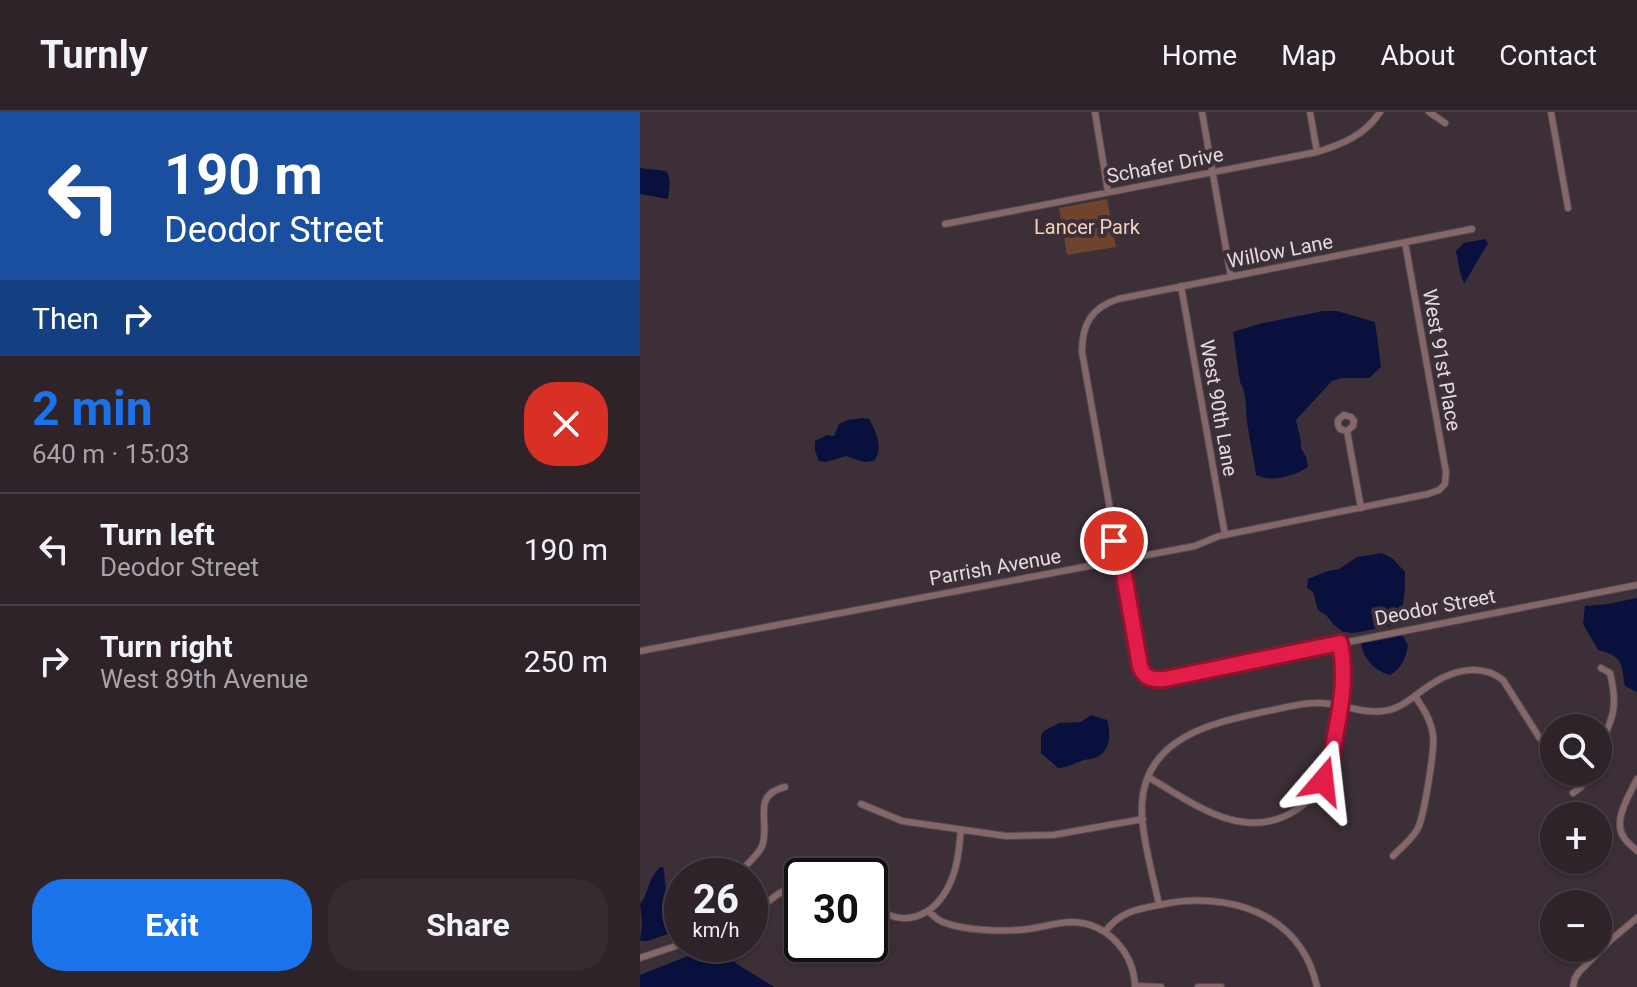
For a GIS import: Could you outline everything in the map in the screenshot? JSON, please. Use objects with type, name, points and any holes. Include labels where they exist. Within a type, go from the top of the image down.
[{"type":"street","points":[[1095,112],[1108,192]]},
{"type":"street","points":[[1202,112],[1231,277]]},
{"type":"street","points":[[1310,112],[1317,152]]},
{"type":"street","name":"Schafer Drive","points":[[945,224],[1317,152],[1342,144],[1361,133],[1380,112]]},
{"type":"street","points":[[1429,112],[1445,123]]},
{"type":"street","points":[[1551,112],[1568,208]]},
{"type":"street","name":"Willow Lane","points":[[1119,560],[1119,546],[1082,352],[1082,337],[1087,322],[1096,310],[1118,299],[1472,229]]},
{"type":"street","name":"West 91st Place","points":[[1405,242],[1446,472],[1445,484]]},
{"type":"street","name":"West 90th Lane","points":[[1181,286],[1225,535]]},
{"type":"street","points":[[1347,431],[1361,508]]},
{"type":"street","name":"Parrish Avenue","points":[[640,651],[1200,544],[1225,535],[1428,494],[1445,484]]},
{"type":"street","name":"Deodor Street","points":[[1119,560],[1140,666],[1146,676],[1155,680],[1637,585]]},
{"type":"street","points":[[1148,777],[1226,820],[1253,823],[1280,819],[1295,811],[1323,781],[1331,761],[1341,706],[1342,677],[1337,643]]},
{"type":"street","points":[[1601,668],[1610,673],[1615,698],[1612,717]]},
{"type":"street","points":[[1159,905],[1143,819],[1143,797],[1148,777],[1158,759],[1182,738],[1201,729],[1253,714],[1307,704],[1384,711],[1398,707],[1447,676],[1478,669],[1495,673],[1503,680],[1540,738]]},
{"type":"street","points":[[1393,856],[1408,841],[1422,817],[1433,751],[1431,723],[1415,696]]},
{"type":"street","points":[[1637,779],[1620,823],[1622,835],[1637,851]]},
{"type":"street","points":[[1573,793],[1582,786]]},
{"type":"street","points":[[754,858],[763,845],[764,807],[768,796],[774,790],[785,787]]},
{"type":"street","points":[[861,804],[897,820],[1006,836],[1041,836],[1143,819]]},
{"type":"street","points":[[888,914],[898,918],[914,917],[928,911],[939,900],[955,868],[961,830]]},
{"type":"street","points":[[1105,932],[1124,914],[1185,900],[1242,907],[1265,916],[1286,931],[1309,962],[1317,987]]},
{"type":"street","points":[[928,911],[944,923],[983,930],[1013,931],[1075,922],[1091,926],[1105,932],[1129,958],[1135,987],[1161,987]]},
{"type":"street","points":[[1573,987],[1579,972],[1637,918]]},
{"type":"street","points":[[640,958],[664,950]]},
{"type":"street","points":[[1198,987],[1221,987]]},
{"type":"green space","name":"Lancer Park","points":[[1107,199],[1116,247],[1067,255],[1059,208]]},
{"type":"shaded area","points":[[640,168],[666,171],[670,181],[668,199],[640,194]]},
{"type":"shaded area","points":[[1485,239],[1488,243],[1464,284],[1456,251],[1464,243]]},
{"type":"shaded area","points":[[1323,311],[1337,311],[1375,322],[1381,367],[1369,378],[1332,381],[1296,420],[1308,467],[1283,477],[1256,475],[1233,332]]},
{"type":"shaded area","points":[[869,419],[878,440],[874,461],[864,462],[846,456],[819,461],[815,441],[827,435],[834,436],[839,424]]},
{"type":"shaded area","points":[[1382,553],[1405,572],[1402,612],[1390,626],[1343,632],[1318,610],[1313,592],[1307,588],[1308,579],[1339,569],[1357,557]]},
{"type":"shaded area","points":[[1637,598],[1637,692],[1625,686],[1620,662],[1613,655],[1598,650],[1583,624],[1585,606]]},
{"type":"shaded area","points":[[1399,634],[1408,645],[1405,658],[1390,675],[1379,671],[1364,654],[1361,643]]},
{"type":"shaded area","points":[[1091,715],[1107,720],[1109,741],[1102,754],[1058,768],[1041,753],[1041,735],[1044,731],[1059,723],[1081,722]]},
{"type":"shaded area","points":[[663,867],[664,935],[640,941],[640,904],[653,877]]},
{"type":"shaded area","points":[[673,962],[735,962],[774,987],[640,987],[640,975]]},
{"type":"route","points":[[1114,541],[1115,537],[1129,596],[1140,666],[1151,679],[1165,679],[1340,643],[1344,663],[1341,706],[1331,761],[1323,781]]}]
